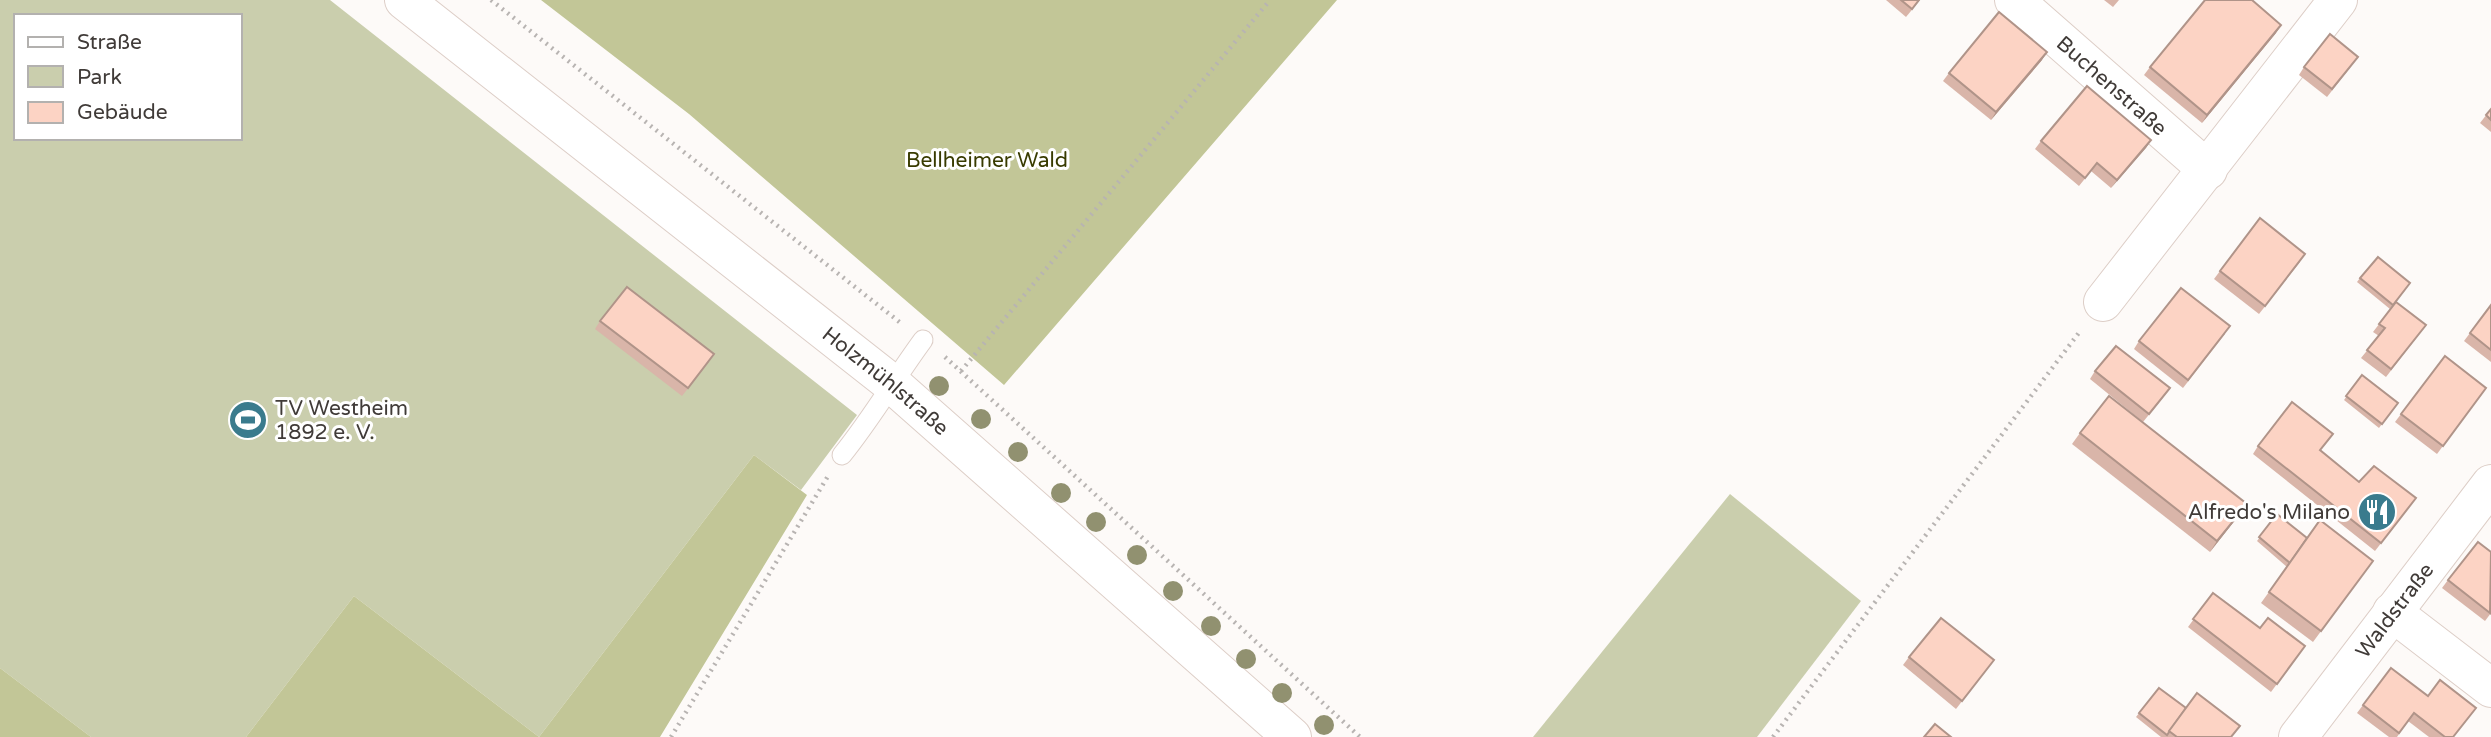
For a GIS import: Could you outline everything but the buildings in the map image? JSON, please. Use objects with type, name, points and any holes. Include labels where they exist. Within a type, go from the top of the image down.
[{"type":"main road","name":"Holzmühlstraße","points":[[404,0],[891,383],[1292,737]]},
{"type":"main road","name":"Holzmühlstraße","points":[[421,0],[462,46]]},
{"type":"main road","name":"Buchenstraße","points":[[2014,0],[2208,170]]},
{"type":"main road","points":[[2103,302],[2338,0]]},
{"type":"main road","name":"Waldstraße","points":[[2298,737],[2491,484]]},
{"type":"main road","points":[[2392,612],[2491,688]]},
{"type":"lane","points":[[842,455],[873,416],[891,383],[923,340]]},
{"type":"path","points":[[961,371],[1270,0]]},
{"type":"path","points":[[1773,737],[2103,302]]},
{"type":"path","points":[[671,737],[842,455]]},
{"type":"green space","name":"TV Westheim 1892 e. V.","points":[[0,0],[330,0],[857,415],[801,490],[754,455],[539,737],[354,596],[246,737],[91,737],[0,668]]},
{"type":"green space","name":"Bellheimer Wald","points":[[541,0],[1337,0],[1004,385],[689,114]]},
{"type":"green space","points":[[754,455],[807,495],[660,737],[539,737]]},
{"type":"green space","points":[[1730,494],[1861,601],[1757,737],[1533,737]]},
{"type":"green space","points":[[354,596],[539,737],[246,737]]},
{"type":"green space","points":[[0,668],[91,737],[0,737]]},
{"type":"place","name":"TV Westheim 1892 e. V.","points":[[248,420]]},
{"type":"place","name":"Alfredo's Milano","points":[[2377,512]]}]
